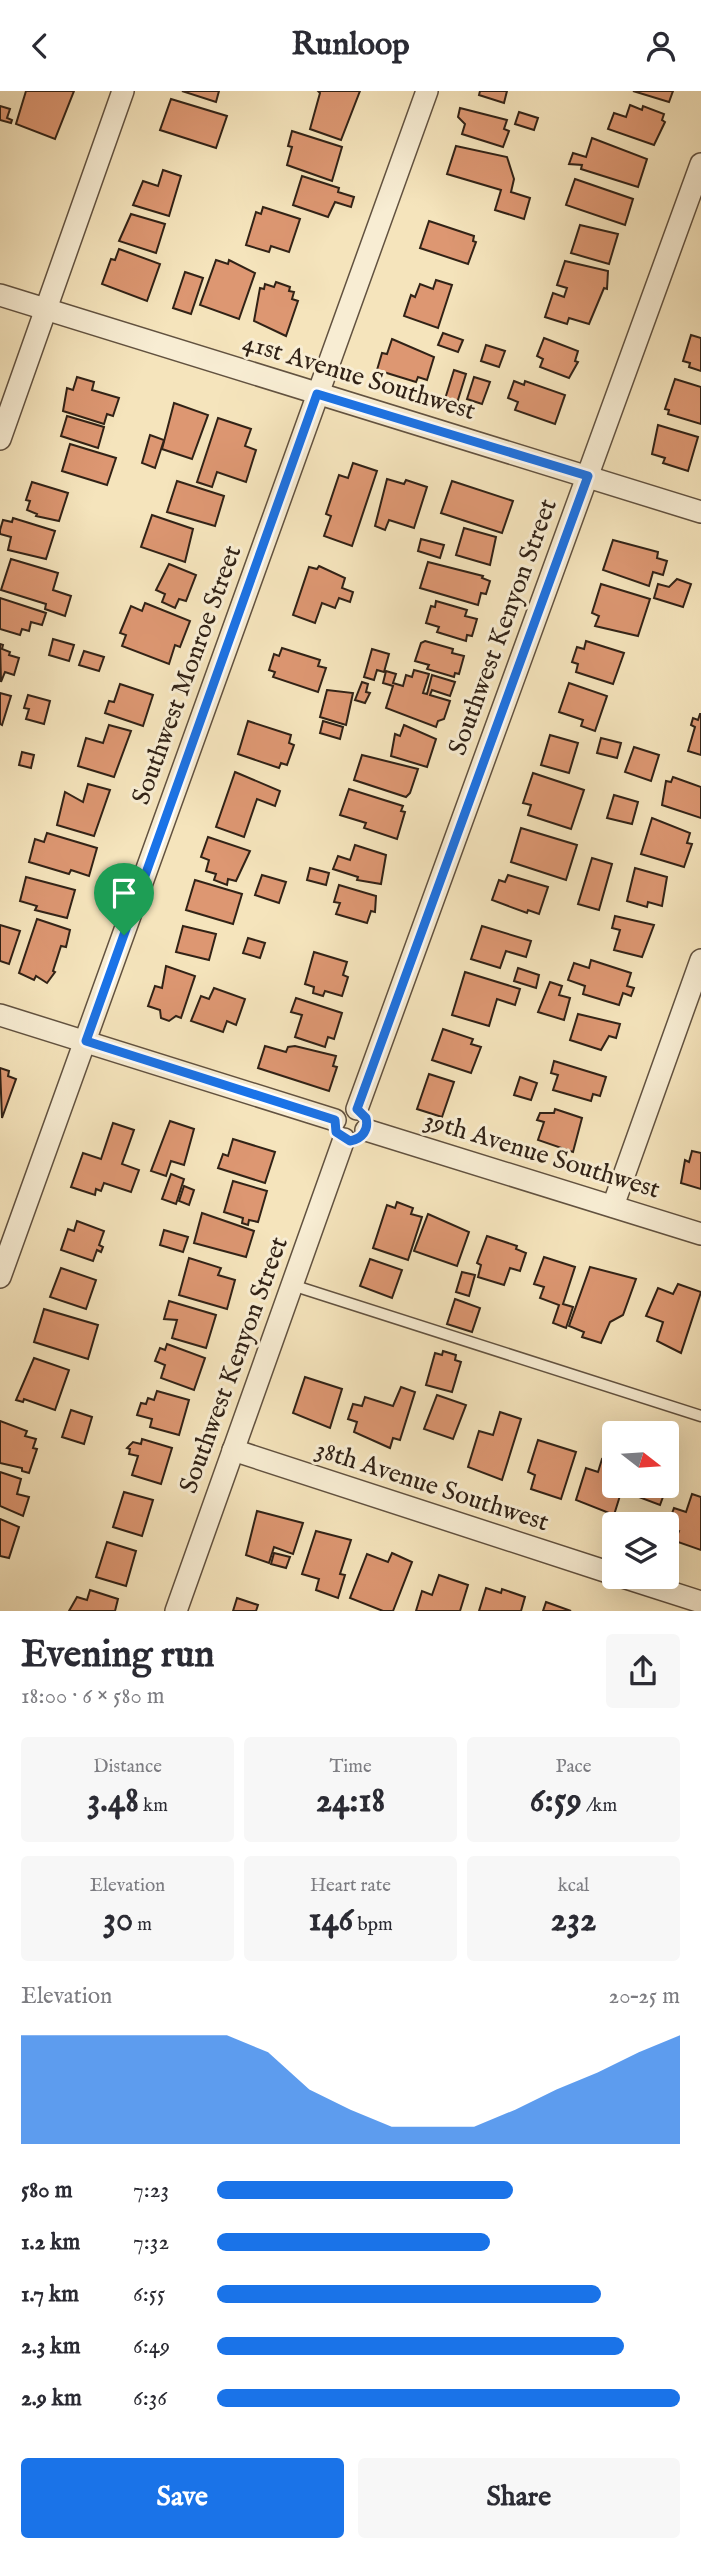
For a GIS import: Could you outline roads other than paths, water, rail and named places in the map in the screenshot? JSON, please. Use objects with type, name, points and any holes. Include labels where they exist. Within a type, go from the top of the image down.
[{"type":"street","points":[[0,439],[123,91]]},
{"type":"street","name":"Southwest Monroe Street","points":[[0,1277],[427,91]]},
{"type":"street","name":"Southwest Kenyon Street","points":[[357,1109],[701,164]]},
{"type":"street","name":"41st Avenue Southwest","points":[[0,295],[701,512]]},
{"type":"street","points":[[613,1206],[701,960]]},
{"type":"street","points":[[0,1015],[335,1120]]},
{"type":"street","points":[[343,1109],[357,1109],[366,1118],[366,1130],[355,1140],[344,1139],[336,1132],[335,1120],[343,1109]]},
{"type":"street","name":"39th Avenue Southwest","points":[[366,1130],[701,1234]]},
{"type":"street","name":"Southwest Kenyon Street","points":[[176,1611],[344,1139]]},
{"type":"street","name":"38th Avenue Southwest","points":[[233,1450],[602,1570]]},
{"type":"street","points":[[660,1589],[701,1602]]},
{"type":"lane","points":[[292,1285],[701,1416]]}]
